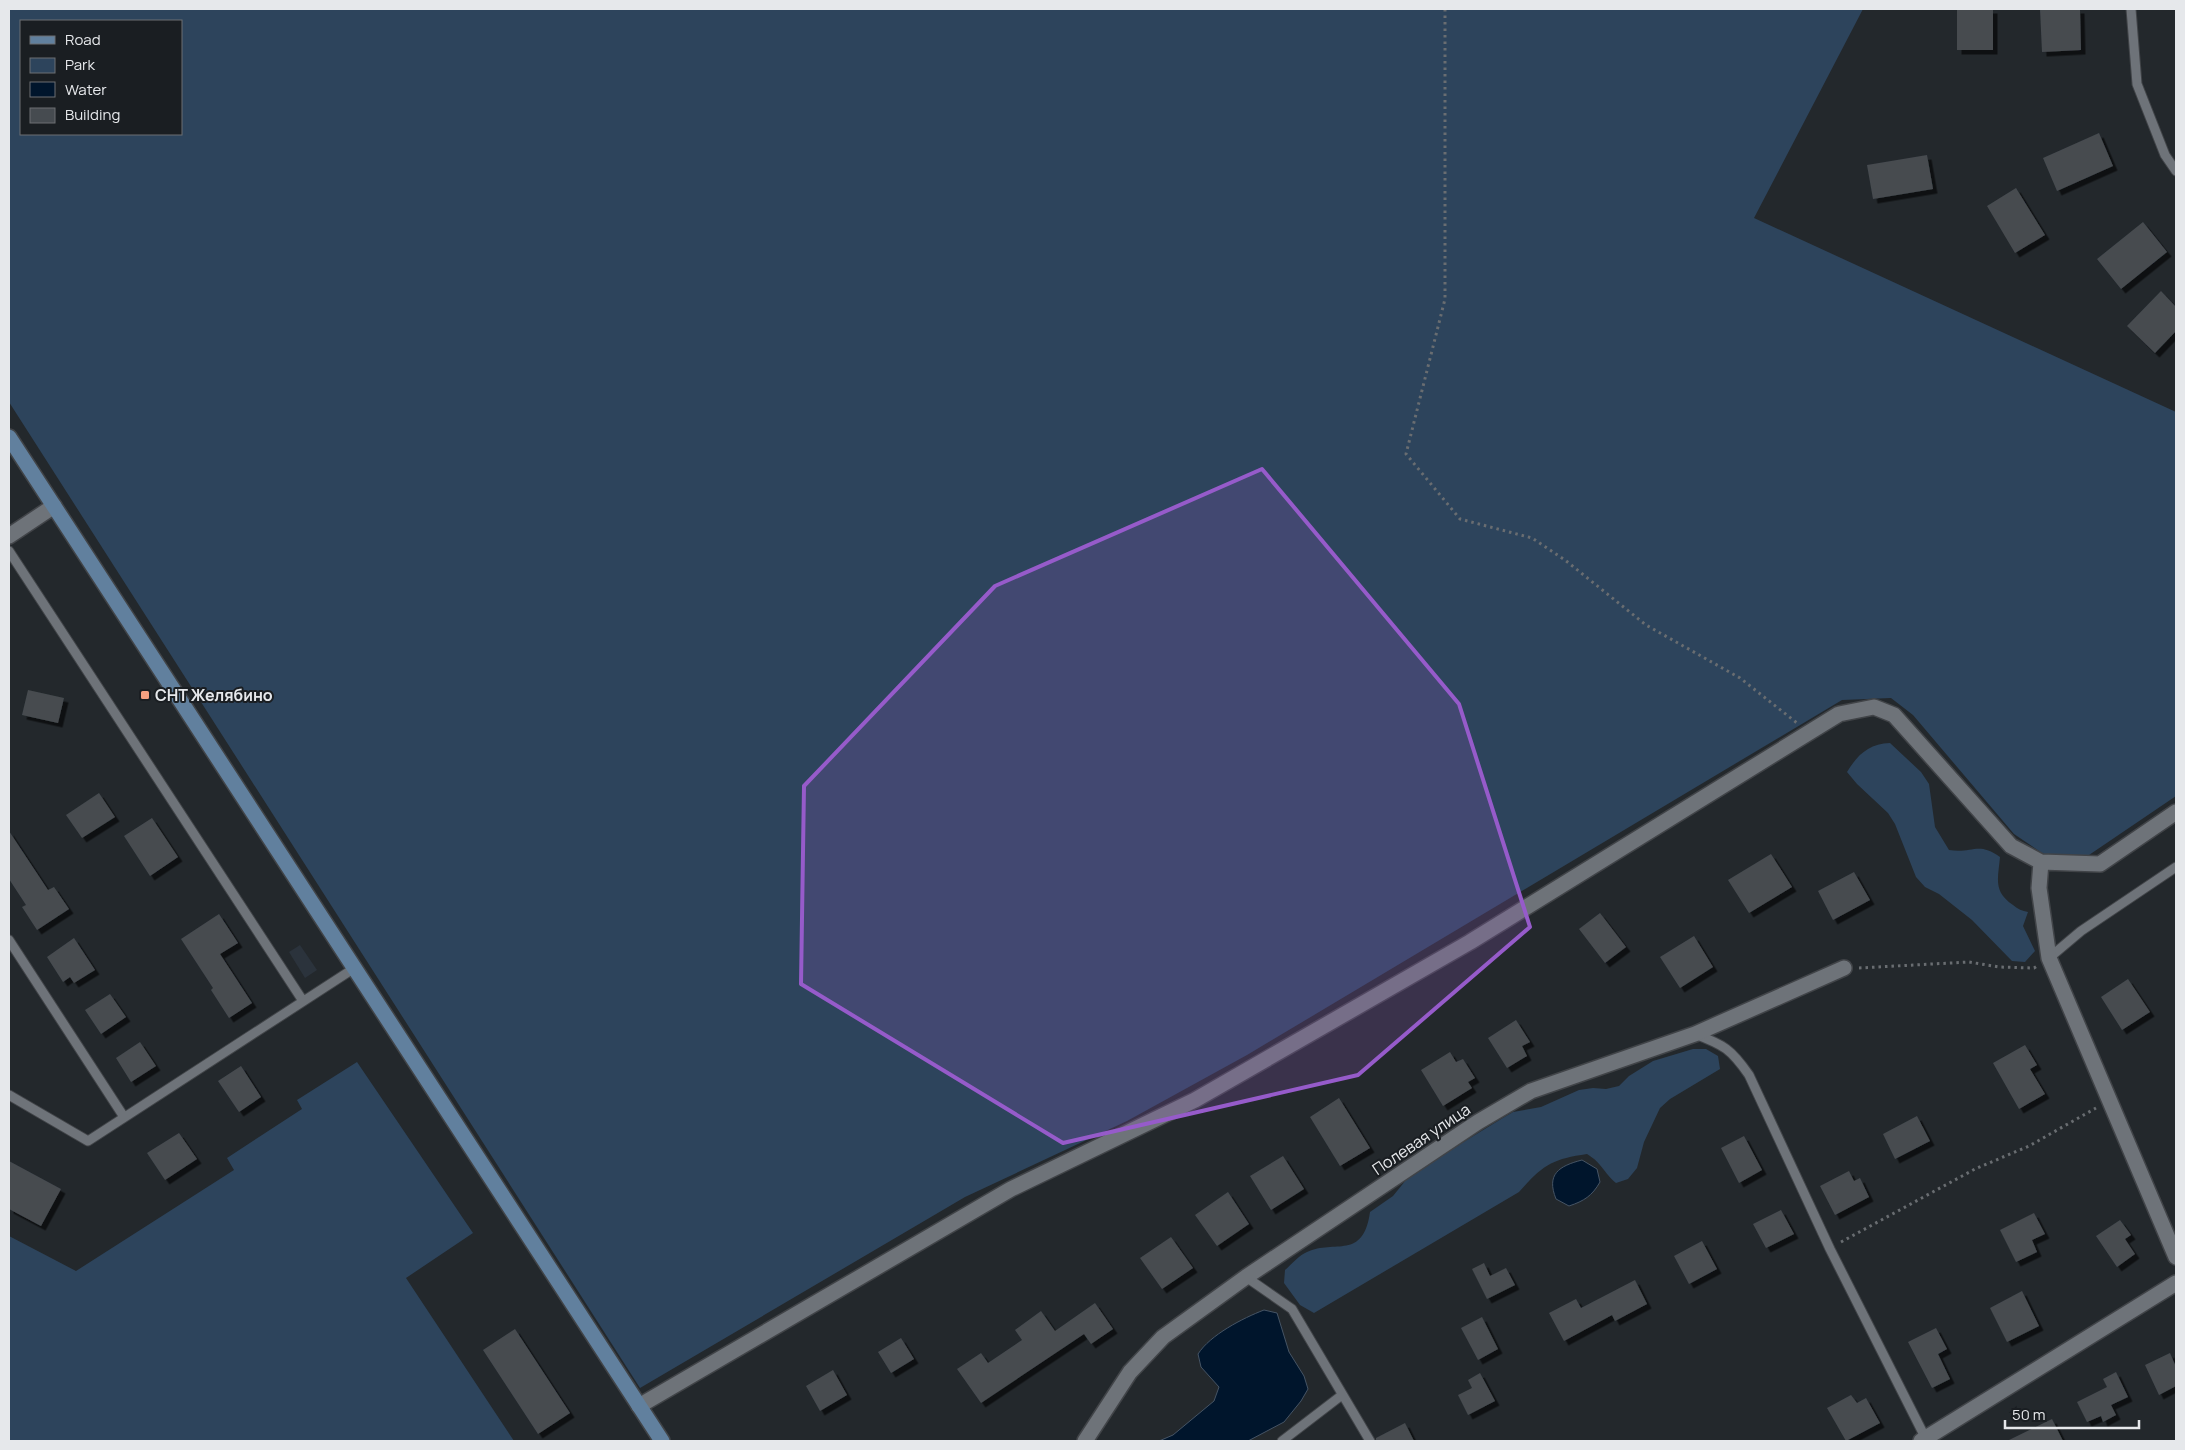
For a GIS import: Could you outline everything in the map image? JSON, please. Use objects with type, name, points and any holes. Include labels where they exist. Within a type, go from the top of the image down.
[{"type":"street","points":[[9,437],[662,1441]]},
{"type":"street","points":[[9,536],[54,506]]},
{"type":"street","points":[[639,1406],[1010,1189],[1195,1100],[1462,947],[1839,714],[1874,707],[1894,715],[2011,846],[2041,862],[2100,864],[2176,812]]},
{"type":"street","points":[[2041,862],[2039,888],[2049,958],[2176,1257]]},
{"type":"street","name":"Полевая улица","points":[[1085,1441],[1130,1372],[1163,1337],[1246,1277],[1478,1122],[1531,1091],[1696,1034],[1844,968]]},
{"type":"street","points":[[1924,1440],[2176,1283]]},
{"type":"lane","points":[[2131,9],[2137,84],[2165,155],[2176,171]]},
{"type":"lane","points":[[9,551],[303,1001]]},
{"type":"lane","points":[[2049,958],[2081,931],[2176,867]]},
{"type":"lane","points":[[9,940],[124,1117]]},
{"type":"lane","points":[[9,1095],[88,1141],[353,968]]},
{"type":"lane","points":[[1696,1034],[1722,1044],[1736,1057],[1749,1075],[1830,1249],[1924,1440]]},
{"type":"lane","points":[[1246,1277],[1292,1309],[1370,1441]]},
{"type":"lane","points":[[1282,1441],[1342,1395]]},
{"type":"path","points":[[1445,9],[1445,299],[1406,454],[1460,519],[1532,538],[1565,560],[1646,625],[1740,678],[1799,725]]},
{"type":"path","points":[[1844,968],[1898,967],[1969,962],[1999,967],[2034,968],[2049,958]]},
{"type":"path","points":[[1830,1249],[1975,1169],[2029,1146],[2109,1100]]},
{"type":"highlighted area","points":[[1262,469],[1459,704],[1530,927],[1358,1075],[1063,1143],[801,984],[804,786],[995,586]]},
{"type":"shaded area","points":[[300,945],[317,970],[305,978],[289,952]]},
{"type":"green space","points":[[9,9],[1863,9],[1754,218],[2176,412],[2176,796],[2089,855],[2045,855],[2014,834],[1913,715],[1891,698],[1842,700],[1247,1055],[1127,1121],[965,1197],[640,1388],[9,402]]},
{"type":"green space","points":[[1890,743],[1921,772],[1929,784],[1935,827],[1949,850],[1980,849],[1992,852],[2000,857],[1998,884],[2002,895],[2020,910],[2028,912],[2023,926],[2035,951],[2025,962],[2012,961],[1972,920],[1939,894],[1925,887],[1916,877],[1895,824],[1888,813],[1847,772],[1855,760],[1865,751],[1876,745]]},
{"type":"green space","points":[[1693,1049],[1706,1049],[1718,1056],[1720,1069],[1670,1099],[1660,1108],[1644,1142],[1637,1168],[1628,1179],[1616,1183],[1587,1154],[1565,1158],[1542,1169],[1519,1192],[1314,1313],[1300,1305],[1284,1283],[1285,1270],[1301,1255],[1317,1249],[1346,1246],[1354,1243],[1361,1237],[1370,1212],[1393,1196],[1410,1175],[1513,1112],[1541,1107],[1579,1090],[1606,1089],[1619,1086],[1629,1076],[1653,1061]]},
{"type":"green space","points":[[357,1062],[473,1233],[406,1278],[514,1441],[9,1441],[9,1236],[76,1271],[234,1170],[227,1158],[302,1109],[297,1100]]},
{"type":"water","points":[[1582,1160],[1597,1169],[1600,1182],[1587,1197],[1569,1206],[1556,1199],[1553,1190],[1554,1177],[1561,1168]]},
{"type":"water","points":[[1264,1310],[1277,1313],[1289,1352],[1304,1376],[1308,1389],[1301,1401],[1284,1422],[1248,1441],[1159,1441],[1173,1435],[1214,1401],[1219,1387],[1201,1367],[1198,1354],[1203,1347],[1228,1328]]},
{"type":"building","points":[[1957,9],[1993,9],[1993,50],[1957,50]]},
{"type":"building","points":[[2040,9],[2080,9],[2081,50],[2042,52]]},
{"type":"building","points":[[2099,133],[2113,166],[2057,191],[2043,158]]},
{"type":"building","points":[[1927,155],[1933,189],[1873,199],[1867,165]]},
{"type":"building","points":[[2016,188],[2045,235],[2015,253],[1987,206]]},
{"type":"building","points":[[2143,222],[2167,252],[2121,289],[2097,259]]},
{"type":"building","points":[[2161,291],[2176,307],[2176,331],[2155,353],[2127,326]]},
{"type":"building","points":[[28,690],[64,698],[58,723],[22,715]]},
{"type":"building","points":[[99,793],[115,817],[82,838],[66,815]]},
{"type":"building","points":[[152,818],[178,857],[150,876],[124,836]]},
{"type":"building","points":[[9,831],[48,890],[54,887],[69,909],[37,930],[22,907],[26,905],[9,879]]},
{"type":"building","points":[[1771,854],[1792,887],[1749,913],[1728,880]]},
{"type":"building","points":[[1854,872],[1870,900],[1833,920],[1818,891]]},
{"type":"building","points":[[1600,913],[1626,947],[1605,963],[1579,929]]},
{"type":"building","points":[[219,914],[238,943],[220,954],[252,1003],[229,1018],[211,990],[213,988],[181,939]]},
{"type":"building","points":[[1694,936],[1713,967],[1680,988],[1660,957]]},
{"type":"building","points":[[74,938],[95,970],[74,983],[70,977],[63,982],[47,957]]},
{"type":"building","points":[[2128,979],[2150,1012],[2122,1030],[2101,997]]},
{"type":"building","points":[[110,994],[126,1017],[101,1034],[85,1010]]},
{"type":"building","points":[[1516,1020],[1530,1042],[1522,1046],[1527,1056],[1507,1068],[1488,1038]]},
{"type":"building","points":[[140,1042],[156,1066],[131,1082],[116,1058]]},
{"type":"building","points":[[2025,1045],[2037,1065],[2030,1069],[2045,1094],[2019,1109],[1993,1063]]},
{"type":"building","points":[[1450,1052],[1456,1062],[1463,1059],[1475,1078],[1468,1082],[1472,1088],[1443,1106],[1421,1070]]},
{"type":"building","points":[[241,1066],[261,1097],[239,1112],[218,1081]]},
{"type":"building","points":[[1339,1098],[1370,1148],[1340,1166],[1310,1117]]},
{"type":"building","points":[[1917,1116],[1930,1141],[1895,1159],[1883,1134]]},
{"type":"building","points":[[179,1133],[197,1159],[165,1180],[147,1153]]},
{"type":"building","points":[[1744,1136],[1762,1170],[1739,1183],[1721,1148]]},
{"type":"building","points":[[1283,1156],[1304,1189],[1271,1210],[1250,1176]]},
{"type":"building","points":[[9,1161],[61,1189],[41,1226],[9,1209]]},
{"type":"building","points":[[1849,1171],[1854,1181],[1860,1178],[1869,1197],[1835,1215],[1820,1186]]},
{"type":"building","points":[[1228,1192],[1249,1224],[1217,1246],[1195,1215]]},
{"type":"building","points":[[1781,1210],[1794,1234],[1766,1248],[1753,1224]]},
{"type":"building","points":[[2034,1213],[2045,1234],[2032,1240],[2037,1252],[2016,1262],[2000,1230]]},
{"type":"building","points":[[2120,1220],[2131,1235],[2125,1239],[2135,1254],[2117,1267],[2096,1236]]},
{"type":"building","points":[[1171,1237],[1193,1268],[1162,1289],[1140,1258]]},
{"type":"building","points":[[1702,1241],[1717,1269],[1689,1284],[1674,1256]]},
{"type":"building","points":[[1484,1263],[1490,1276],[1506,1268],[1515,1285],[1487,1299],[1472,1269]]},
{"type":"building","points":[[1635,1280],[1647,1304],[1615,1321],[1612,1315],[1564,1341],[1549,1313],[1576,1299],[1581,1308]]},
{"type":"building","points":[[2022,1291],[2039,1326],[2007,1342],[1990,1308]]},
{"type":"building","points":[[1095,1303],[1113,1329],[1091,1344],[1084,1334],[981,1403],[957,1369],[981,1353],[988,1363],[1022,1340],[1015,1330],[1041,1311],[1055,1331]]},
{"type":"building","points":[[1482,1317],[1498,1349],[1478,1360],[1461,1328]]},
{"type":"building","points":[[1936,1328],[1947,1349],[1938,1354],[1950,1379],[1932,1388],[1908,1342]]},
{"type":"building","points":[[515,1329],[570,1413],[538,1434],[483,1350]]},
{"type":"building","points":[[901,1338],[914,1359],[891,1373],[878,1352]]},
{"type":"building","points":[[2170,1353],[2176,1367],[2176,1386],[2159,1395],[2145,1365]]},
{"type":"building","points":[[833,1370],[847,1395],[820,1411],[806,1386]]},
{"type":"building","points":[[2116,1372],[2128,1397],[2111,1405],[2116,1415],[2103,1422],[2101,1416],[2087,1422],[2077,1402],[2107,1387],[2103,1379]]},
{"type":"building","points":[[1480,1373],[1495,1401],[1468,1415],[1458,1395],[1472,1388],[1468,1380]]},
{"type":"building","points":[[1851,1395],[1857,1403],[1866,1398],[1880,1423],[1846,1441],[1827,1408]]},
{"type":"building","points":[[2052,1419],[2063,1441],[2007,1441]]},
{"type":"building","points":[[1405,1423],[1414,1441],[1376,1441],[1376,1438]]},
{"type":"place","name":"СНТ Желябино","points":[[145,695]]}]
